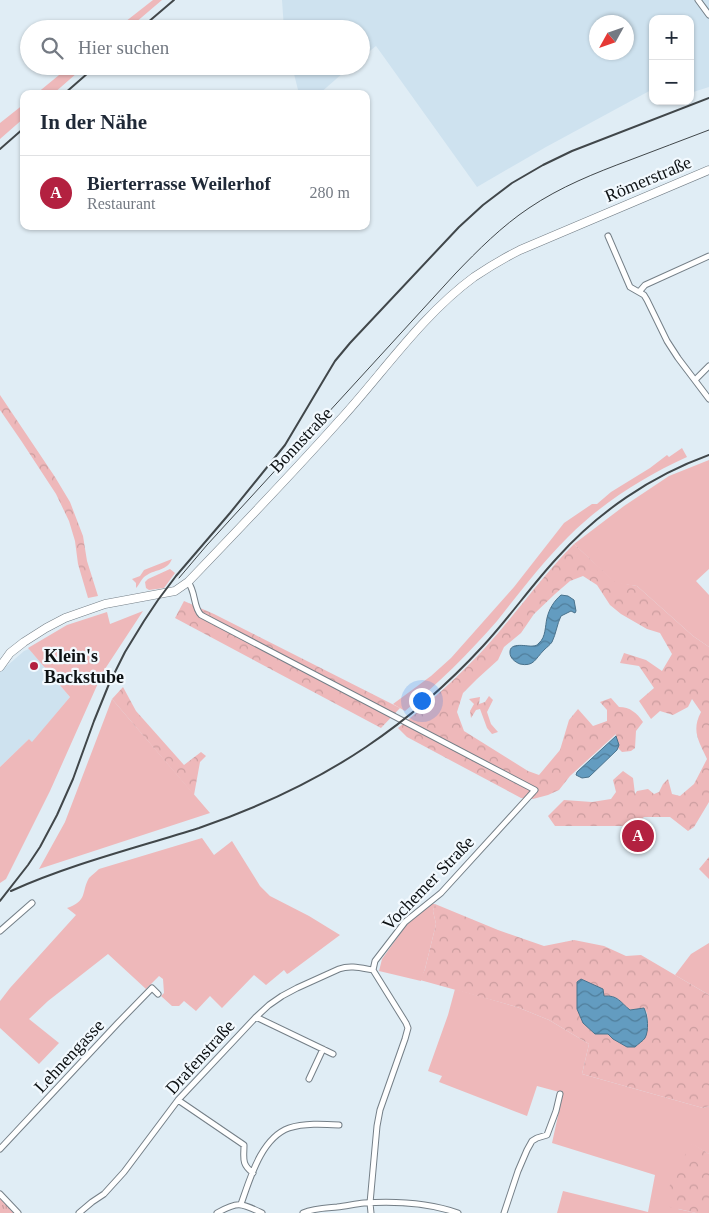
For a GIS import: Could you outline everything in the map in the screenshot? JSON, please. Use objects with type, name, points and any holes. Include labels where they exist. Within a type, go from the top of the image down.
[{"type":"main road","name":"Römerstraße","points":[[599,216],[709,170]]},
{"type":"main road","name":"Bonnstraße","points":[[0,666],[24,642],[74,614],[105,604],[175,591],[188,582],[311,453],[413,335],[457,291],[497,262],[599,216]]},
{"type":"main road","name":"Bonnstraße","points":[[0,657],[10,654]]},
{"type":"main road","points":[[0,666],[0,672]]},
{"type":"street","points":[[698,0],[709,15]]},
{"type":"street","points":[[608,236],[630,287],[647,300],[667,341],[709,399]]},
{"type":"street","points":[[639,292],[644,285],[709,256]]},
{"type":"street","points":[[695,380],[709,366]]},
{"type":"street","name":"Vochemer Straße","points":[[188,582],[194,593],[198,612],[201,615],[535,790],[441,893],[405,922],[375,961],[373,970]]},
{"type":"street","points":[[0,931],[32,903]]},
{"type":"street","name":"Drafenstraße","points":[[79,1213],[104,1194],[124,1172],[178,1100],[269,1005],[297,988],[339,969],[353,967],[373,970]]},
{"type":"street","points":[[371,1213],[370,1203],[380,1110],[408,1028],[373,970]]},
{"type":"street","name":"Lehnengasse","points":[[0,1149],[152,988],[158,994]]},
{"type":"street","points":[[256,1017],[334,1054]]},
{"type":"street","points":[[309,1078],[323,1049]]},
{"type":"street","points":[[504,1213],[527,1150],[532,1141],[547,1135],[560,1094]]},
{"type":"street","points":[[178,1100],[244,1145],[243,1158],[248,1169],[253,1173]]},
{"type":"street","points":[[241,1204],[265,1148],[273,1138],[287,1129],[305,1125],[339,1125]]},
{"type":"street","points":[[0,1194],[18,1213]]},
{"type":"street","points":[[303,1213],[320,1208],[370,1203],[420,1205],[458,1213]]},
{"type":"street","points":[[217,1213],[230,1206],[241,1204],[262,1213]]},
{"type":"shaded area","points":[[282,0],[709,0],[709,87],[694,92],[694,15],[649,15],[649,91],[477,187],[376,46],[370,51],[370,20],[283,20]]},
{"type":"shaded area","points":[[294,75],[341,75],[324,90],[298,90]]},
{"type":"shaded area","points":[[29,649],[70,697],[32,743],[29,739],[0,767],[0,672],[24,651]]},
{"type":"green space","points":[[153,0],[162,0],[139,20],[127,20]]},
{"type":"green space","points":[[59,75],[75,75],[58,90],[41,90]]},
{"type":"green space","points":[[20,107],[20,122],[0,139],[0,123]]},
{"type":"green space","points":[[0,395],[70,502],[83,536],[87,561],[98,596],[88,598],[78,564],[75,541],[69,521],[56,494],[0,410]]},
{"type":"green space","points":[[682,448],[687,457],[639,482],[609,502],[568,537],[540,567],[497,621],[453,668],[429,690],[405,711],[393,704],[431,676],[451,658],[514,587],[564,523],[592,504],[597,504],[611,492],[667,455],[669,457]]},
{"type":"green space","points":[[709,460],[709,569],[696,581],[709,595],[709,647],[693,636],[637,586],[615,583],[574,544],[624,506],[669,476]]},
{"type":"green space","points":[[574,544],[615,582],[637,586],[693,636],[709,647],[709,802],[694,827],[688,831],[670,817],[644,817],[635,825],[555,826],[548,816],[564,800],[592,802],[611,799],[616,792],[613,780],[623,771],[633,778],[635,794],[637,791],[648,789],[654,794],[659,792],[668,779],[672,794],[680,796],[694,784],[707,759],[696,730],[701,712],[692,699],[688,707],[673,715],[660,711],[651,719],[639,701],[654,688],[639,666],[620,663],[624,653],[646,660],[662,671],[672,654],[660,633],[647,629],[621,614],[610,605],[597,585],[583,576],[570,581],[534,614],[521,633],[504,647],[498,660],[463,693],[457,712],[464,731],[528,771],[539,775],[560,750],[569,720],[578,709],[593,726],[607,721],[607,710],[600,702],[611,698],[619,707],[633,711],[643,722],[636,731],[635,748],[631,751],[622,752],[614,744],[616,734],[570,776],[559,790],[533,799],[521,798],[407,737],[398,728],[443,690],[475,659]]},
{"type":"green space","points":[[172,559],[164,568],[145,576],[136,588],[136,583],[132,579],[140,576],[144,570]]},
{"type":"green space","points":[[170,569],[175,573],[164,588],[149,590],[146,588],[145,582],[148,579]]},
{"type":"green space","points":[[184,601],[214,614],[400,708],[381,728],[175,618]]},
{"type":"green space","points":[[143,611],[103,672],[50,791],[6,879],[0,883],[0,767],[29,739],[32,742],[70,697],[28,648],[67,625],[107,612],[110,624]]},
{"type":"green space","points":[[123,687],[136,711],[184,765],[201,752],[206,756],[200,762],[194,795],[112,699]]},
{"type":"green space","points":[[489,696],[493,700],[487,712],[491,724],[498,732],[492,734],[487,728],[480,709],[476,710],[471,718],[470,711],[474,704],[469,699],[480,697],[479,704],[485,702]]},
{"type":"green space","points":[[112,699],[210,813],[39,869],[65,822]]},
{"type":"green space","points":[[202,838],[214,855],[232,841],[260,886],[270,896],[309,916],[340,935],[289,973],[287,974],[284,970],[266,985],[254,975],[222,1008],[210,996],[196,1011],[184,1001],[179,1006],[172,1006],[161,996],[164,993],[163,979],[159,976],[146,989],[108,954],[48,1001],[29,1019],[59,1043],[39,1064],[0,1028],[0,1001],[76,915],[67,908],[81,899],[89,878],[99,869]]},
{"type":"green space","points":[[709,857],[709,879],[699,869]]},
{"type":"green space","points":[[432,904],[435,904],[433,911],[436,924],[421,981],[379,971],[382,959],[407,924]]},
{"type":"green space","points":[[435,904],[498,930],[544,946],[574,940],[604,946],[626,956],[641,955],[709,995],[709,1106],[703,1108],[582,1074],[589,1044],[549,1020],[517,1007],[420,980],[425,969],[436,924],[433,911]],"holes":[[[578,996],[610,996],[617,998],[630,1010],[644,1008],[647,1013],[648,1026],[645,1038],[635,1047],[627,1047],[608,1034],[595,1034],[581,1018],[577,1002]]]},
{"type":"green space","points":[[709,943],[709,995],[675,975],[691,954]]},
{"type":"green space","points":[[455,989],[517,1007],[549,1020],[589,1044],[582,1074],[703,1108],[709,1106],[709,1154],[692,1144],[678,1209],[696,1213],[557,1213],[563,1191],[648,1212],[655,1175],[552,1143],[563,1093],[537,1086],[527,1116],[439,1082],[442,1076],[428,1071]]},
{"type":"green space","points":[[692,1143],[709,1154],[709,1213],[696,1213],[670,1207],[665,1198],[675,1172]]},
{"type":"green space","points":[[1,1198],[14,1213],[0,1213]]},
{"type":"water","points":[[561,595],[568,596],[574,600],[575,613],[571,611],[561,616],[552,642],[534,662],[525,665],[513,660],[510,653],[512,647],[519,645],[534,646],[541,641],[550,608]]},
{"type":"water","points":[[616,736],[619,745],[617,750],[589,777],[582,778],[576,775],[577,772]]},
{"type":"water","points":[[581,979],[603,989],[604,996],[616,998],[630,1010],[644,1008],[648,1023],[644,1039],[635,1047],[627,1047],[608,1034],[595,1034],[583,1023],[577,1009],[577,982]]},
{"type":"tram line","points":[[179,578],[455,274],[500,230],[541,200],[565,187],[709,130]]},
{"type":"railway","points":[[151,20],[174,0]]},
{"type":"railway","points":[[69,90],[86,75]]},
{"type":"railway","points":[[0,901],[40,847],[57,815],[73,779],[109,684],[125,652],[144,621],[176,576],[285,445],[335,361],[350,343],[459,227],[483,205],[512,183],[572,151],[709,98]]},
{"type":"railway","points":[[0,149],[20,132]]},
{"type":"railway","points":[[11,891],[80,864],[199,828],[242,812],[306,783],[346,760],[398,724],[456,674],[493,635],[557,558],[590,525],[646,485],[667,473],[709,455]]},
{"type":"place","name":"Klein's Backstube","points":[[34,666]]},
{"type":"place","name":"Bierterrasse Weilerhof","points":[[638,836]]}]
